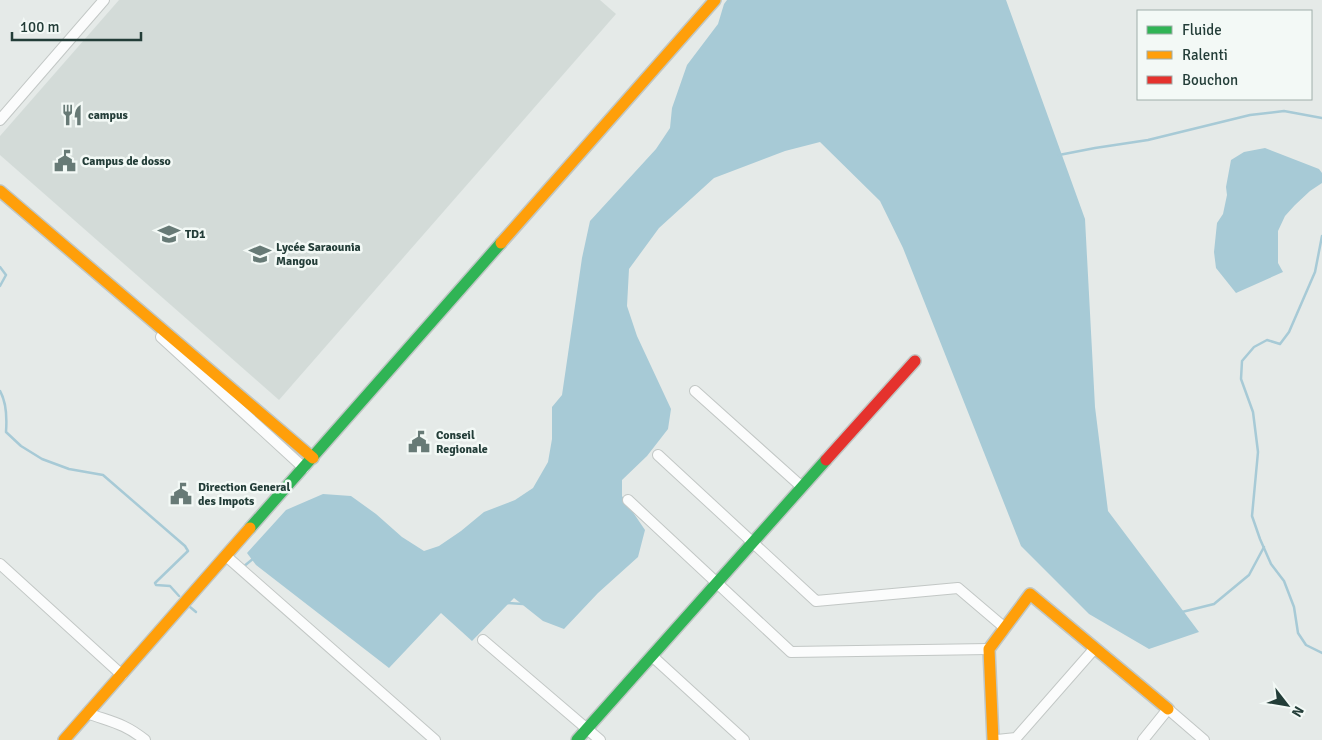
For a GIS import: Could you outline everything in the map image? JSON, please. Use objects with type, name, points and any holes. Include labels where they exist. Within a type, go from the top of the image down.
[{"type":"main road","points":[[64,740],[716,0]]},
{"type":"main road","points":[[0,191],[143,315],[193,355],[313,458]]},
{"type":"main road","points":[[577,740],[915,361]]},
{"type":"main road","points":[[995,740],[989,649],[1030,594],[1168,709]]},
{"type":"street","points":[[0,120],[104,0]]},
{"type":"street","points":[[143,315],[164,341],[304,468]]},
{"type":"street","points":[[695,391],[802,487]]},
{"type":"street","points":[[658,455],[816,601],[958,588],[1005,628]]},
{"type":"street","points":[[628,500],[791,652],[989,649]]},
{"type":"street","points":[[226,556],[435,740]]},
{"type":"street","points":[[0,564],[122,675]]},
{"type":"street","points":[[483,640],[600,740]]},
{"type":"street","points":[[995,740],[1016,738],[1095,648]]},
{"type":"street","points":[[652,656],[744,740]]},
{"type":"street","points":[[1143,740],[1168,709],[1204,740]]},
{"type":"street","points":[[87,713],[118,723],[134,731],[145,740]]},
{"type":"shaded area","name":"Lycée Saraounia Mangou","points":[[119,0],[600,0],[616,14],[279,400],[0,155],[0,136]]},
{"type":"water","points":[[727,0],[1006,0],[1085,219],[1095,407],[1108,511],[1199,632],[1149,649],[1089,614],[1021,546],[903,248],[880,201],[820,142],[785,151],[714,178],[659,228],[629,269],[627,306],[637,336],[671,409],[668,429],[647,456],[622,480],[622,496],[645,530],[638,557],[598,593],[564,629],[543,621],[514,598],[472,641],[441,613],[389,668],[256,565],[247,553],[286,510],[323,494],[351,496],[376,514],[402,537],[424,551],[439,546],[484,512],[515,500],[533,488],[548,462],[552,439],[552,407],[562,395],[582,258],[590,221],[656,149],[670,128],[672,108],[687,65],[718,24]]},
{"type":"water","points":[[1265,148],[1319,169],[1322,173],[1322,183],[1295,205],[1285,216],[1278,231],[1278,263],[1283,272],[1236,293],[1216,268],[1214,252],[1217,223],[1223,214],[1231,160],[1244,152]]},
{"type":"waterway","points":[[1059,155],[1148,140],[1250,115],[1284,111],[1322,118]]},
{"type":"waterway","points":[[1322,236],[1315,272],[1289,332],[1280,344],[1267,340],[1254,347],[1242,361],[1241,379],[1253,412],[1258,452],[1252,516],[1271,564],[1284,581],[1294,607],[1298,633],[1306,645],[1322,653]]},
{"type":"waterway","points":[[0,267],[6,275],[0,286]]},
{"type":"waterway","points":[[0,391],[6,411],[6,432],[21,446],[42,459],[69,469],[103,475],[185,546],[188,551],[155,583],[156,585],[170,586],[179,596]]},
{"type":"waterway","points":[[1182,612],[1214,604],[1249,575],[1264,547]]},
{"type":"waterway","points":[[243,567],[254,558]]},
{"type":"waterway","points":[[506,603],[523,604]]},
{"type":"waterway","points":[[190,607],[196,612]]},
{"type":"traffic: fast","points":[[250,528],[501,243]]},
{"type":"traffic: fast","points":[[577,740],[826,460]]},
{"type":"traffic: slow","points":[[501,243],[715,0]]},
{"type":"traffic: slow","points":[[0,191],[313,458]]},
{"type":"traffic: slow","points":[[64,740],[250,528]]},
{"type":"traffic: slow","points":[[993,740],[989,649],[1030,594],[1168,709]]},
{"type":"traffic: jam","points":[[826,460],[915,361]]},
{"type":"place","name":"campus","points":[[72,115]]},
{"type":"place","name":"Campus de dosso","points":[[65,161]]},
{"type":"place","name":"TD1","points":[[169,234]]},
{"type":"place","name":"Lycée Saraounia Mangou","points":[[260,254]]},
{"type":"place","name":"Conseil Regionale","points":[[419,442]]},
{"type":"place","name":"Direction General des Impots","points":[[181,494]]}]
